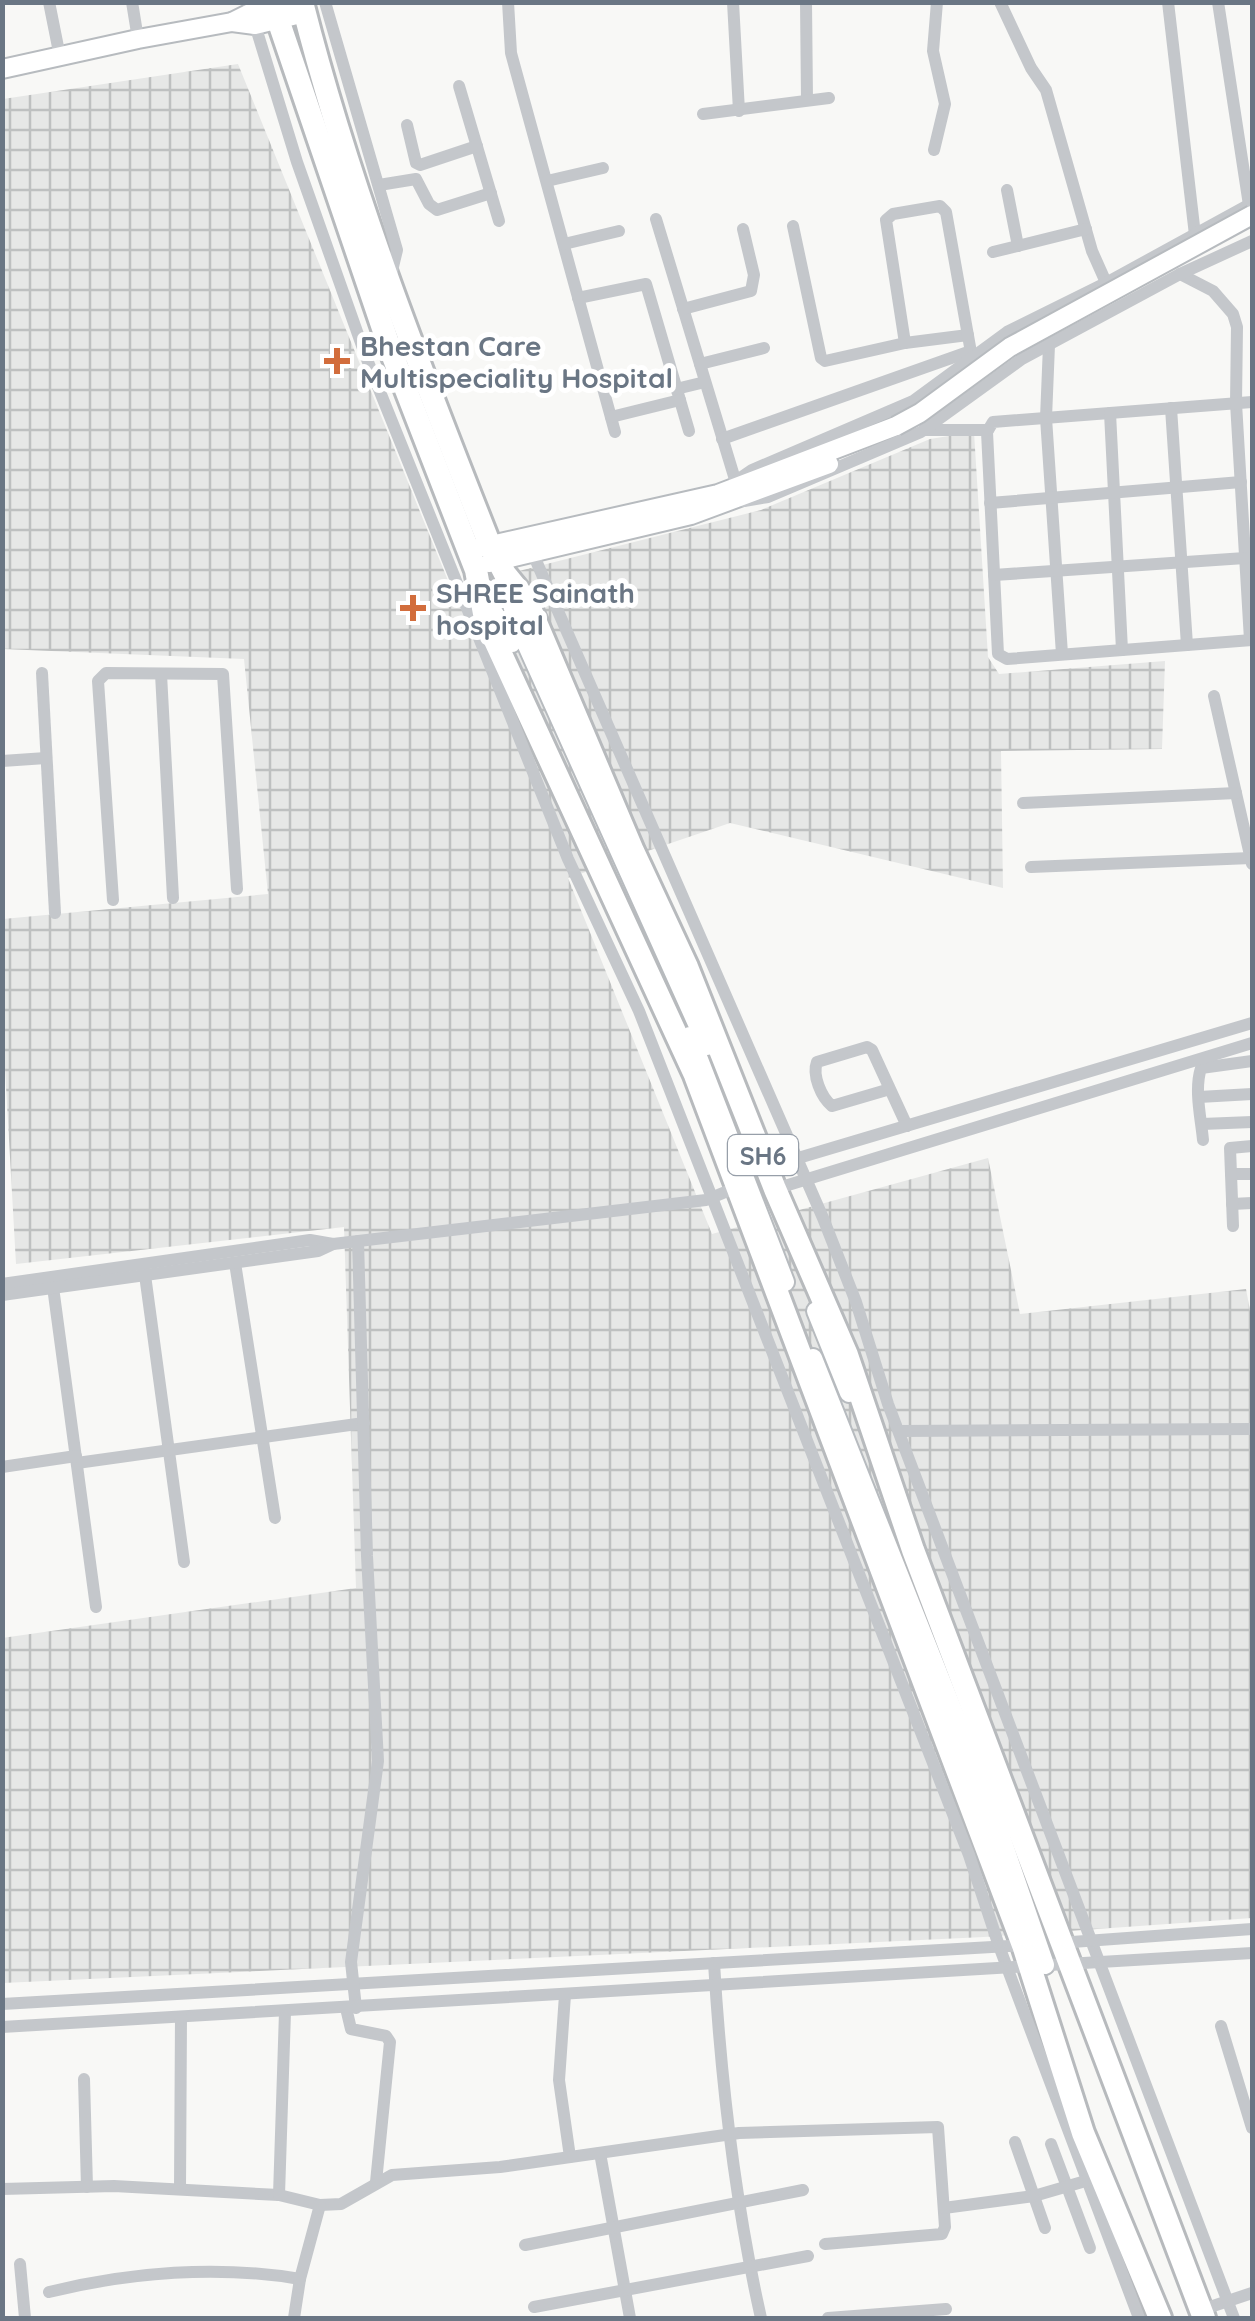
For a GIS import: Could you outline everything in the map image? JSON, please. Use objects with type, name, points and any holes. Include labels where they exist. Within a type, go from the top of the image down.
[{"type":"highway","name":"SH6","points":[[288,8],[357,188],[486,565],[527,601],[633,851],[687,967],[771,1178],[848,1355],[1047,1954],[1203,2314]]},
{"type":"highway","points":[[288,8],[389,346],[486,565],[485,619],[695,1075],[735,1188],[840,1454],[1047,1954],[1083,2132],[1160,2318]]},
{"type":"main road","points":[[2,69],[288,8]]},
{"type":"main road","points":[[486,565],[529,543],[720,499],[898,431],[1010,347],[1251,208]]},
{"type":"main road","points":[[720,499],[736,484],[925,422],[1015,356],[1252,227]]},
{"type":"main road","points":[[486,565],[516,621],[718,1070],[845,1383],[1047,1954]]},
{"type":"main road","points":[[486,565],[504,626],[707,1074],[808,1346],[1047,1954]]},
{"type":"street","points":[[49,2],[60,57]]},
{"type":"street","points":[[132,2],[138,39]]},
{"type":"street","points":[[508,2],[511,53],[615,432]]},
{"type":"street","points":[[733,2],[739,111]]},
{"type":"street","points":[[806,2],[807,100]]},
{"type":"street","points":[[934,150],[944,104],[933,50],[937,2]]},
{"type":"street","points":[[1000,2],[1031,68],[1046,90],[1086,229],[1118,307]]},
{"type":"street","points":[[1168,2],[1195,234]]},
{"type":"street","points":[[656,218],[736,484],[752,470],[914,401],[971,354],[1007,332],[1251,208],[1218,2]]},
{"type":"street","points":[[288,8],[379,184],[397,250],[389,282]]},
{"type":"street","points":[[288,8],[297,162],[366,357],[568,859],[632,994],[970,1855],[998,1946],[1139,2318]]},
{"type":"street","points":[[459,86],[499,220]]},
{"type":"street","points":[[702,114],[829,98]]},
{"type":"street","points":[[408,124],[416,163],[420,165],[477,146]]},
{"type":"street","points":[[546,181],[603,168]]},
{"type":"street","points":[[379,184],[416,179],[429,204],[437,210],[491,193]]},
{"type":"street","points":[[1007,190],[1018,246]]},
{"type":"street","points":[[905,343],[886,220],[893,214],[940,206],[946,212],[971,354]]},
{"type":"street","points":[[793,226],[821,358],[831,361],[905,343],[968,334]]},
{"type":"street","points":[[993,252],[1086,229]]},
{"type":"street","points":[[683,309],[751,292],[754,275],[743,230]]},
{"type":"street","points":[[564,244],[619,232]]},
{"type":"street","points":[[720,499],[768,497],[924,430],[1022,359],[1180,274],[1252,241]]},
{"type":"street","points":[[1180,274],[1212,291],[1232,314],[1237,328],[1236,403],[1251,640],[1007,659],[998,654],[988,430],[992,422],[1171,408],[1236,403],[1252,402]]},
{"type":"street","points":[[647,288],[674,280]]},
{"type":"street","points":[[578,298],[643,282],[689,431]]},
{"type":"street","points":[[1049,344],[1046,418],[1062,654]]},
{"type":"street","points":[[700,364],[764,348]]},
{"type":"street","points":[[722,438],[971,354]]},
{"type":"street","points":[[611,417],[705,382]]},
{"type":"street","points":[[1171,408],[1187,645]]},
{"type":"street","points":[[1110,413],[1122,650]]},
{"type":"street","points":[[924,430],[988,430]]},
{"type":"street","points":[[990,502],[1241,482]]},
{"type":"street","points":[[529,543],[807,1180],[856,1302],[899,1432],[1234,2318]]},
{"type":"street","points":[[994,575],[1245,558]]},
{"type":"street","points":[[42,673],[54,912]]},
{"type":"street","points":[[113,900],[98,681],[106,673],[223,674],[237,889]]},
{"type":"street","points":[[161,674],[173,898]]},
{"type":"street","points":[[1031,867],[1252,862],[1214,696]]},
{"type":"street","points":[[2,761],[46,758]]},
{"type":"street","points":[[1023,803],[1236,793]]},
{"type":"street","points":[[771,1178],[797,1158],[1252,1023]]},
{"type":"street","points":[[771,1178],[807,1180],[1252,1043]]},
{"type":"street","points":[[890,1089],[832,1106],[814,1073],[815,1067],[818,1062],[867,1048],[872,1050],[890,1089],[907,1126]]},
{"type":"street","points":[[1203,1140],[1198,1074],[1201,1068],[1252,1060]]},
{"type":"street","points":[[1022,1092],[1029,1112]]},
{"type":"street","points":[[1199,1098],[1252,1094]]},
{"type":"street","points":[[1202,1124],[1252,1122]]},
{"type":"street","points":[[1233,1226],[1230,1148],[1252,1146]]},
{"type":"street","points":[[1231,1174],[1252,1174]]},
{"type":"street","points":[[2,1284],[310,1240],[358,1242],[712,1198],[735,1188]]},
{"type":"street","points":[[1232,1204],[1252,1203]]},
{"type":"street","points":[[358,1242],[367,1556],[378,1761],[351,1962],[351,2028],[386,2036],[390,2042],[376,2182]]},
{"type":"street","points":[[2,1295],[318,1252],[334,1244]]},
{"type":"street","points":[[236,1263],[274,1518]]},
{"type":"street","points":[[145,1275],[184,1562]]},
{"type":"street","points":[[53,1287],[96,1607]]},
{"type":"street","points":[[2,1467],[168,1450],[364,1422]]},
{"type":"street","points":[[899,1432],[1252,1429]]},
{"type":"street","points":[[2,2004],[998,1946],[1047,1954],[1101,1962],[1251,1953],[1250,1929],[1093,1940],[1047,1954],[1006,1965],[2,2027]]},
{"type":"street","points":[[714,1963],[730,2134],[760,2318]]},
{"type":"street","points":[[565,1995],[559,2080],[570,2158]]},
{"type":"street","points":[[279,2194],[285,2012]]},
{"type":"street","points":[[180,2190],[182,2017]]},
{"type":"street","points":[[1221,2026],[1252,2128]]},
{"type":"street","points":[[84,2080],[87,2187]]},
{"type":"street","points":[[2,2189],[87,2187],[279,2194],[320,2205],[341,2204],[392,2175],[500,2168],[730,2134],[938,2127],[945,2227],[937,2237],[826,2244]]},
{"type":"street","points":[[1015,2142],[1045,2228]]},
{"type":"street","points":[[1051,2144],[1090,2248]]},
{"type":"street","points":[[600,2153],[630,2318]]},
{"type":"street","points":[[944,2208],[1034,2196],[1089,2180]]},
{"type":"street","points":[[526,2246],[804,2190]]},
{"type":"street","points":[[294,2318],[320,2205]]},
{"type":"street","points":[[534,2307],[808,2256]]},
{"type":"street","points":[[20,2264],[26,2318]]},
{"type":"street","points":[[48,2292],[145,2276],[252,2271],[300,2279]]},
{"type":"street","points":[[1203,2314],[1252,2293]]},
{"type":"street","points":[[828,2318],[946,2309]]},
{"type":"shaded area","points":[[238,64],[451,588],[761,510],[930,439],[974,432],[988,657],[999,674],[1165,661],[1162,749],[1001,751],[1003,888],[730,823],[568,878],[712,1234],[988,1158],[1020,1314],[1246,1289],[1252,1321],[1252,1918],[984,1937],[3,1983],[2,1638],[356,1588],[344,1227],[16,1264],[3,1033],[3,919],[268,894],[244,659],[3,649],[3,99]]},
{"type":"place","name":"Bhestan Care Multispeciality Hospital","points":[[337,361]]},
{"type":"place","name":"SHREE Sainath hospital","points":[[413,608]]}]
